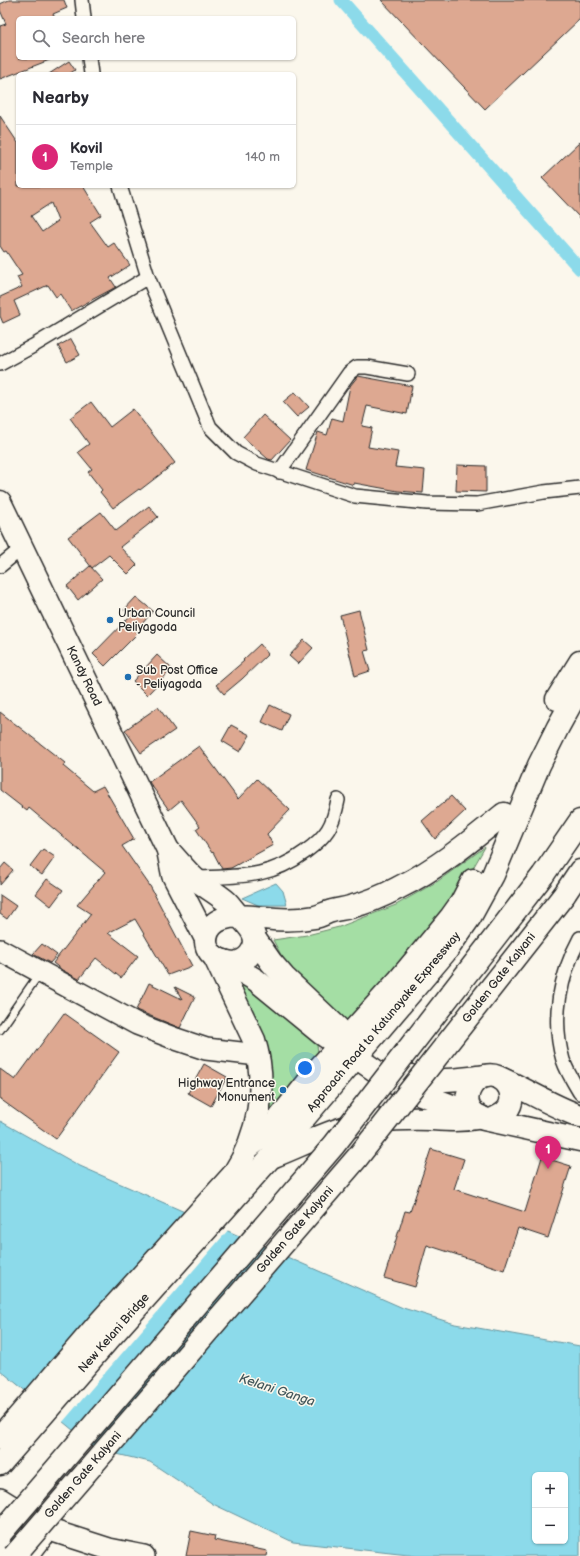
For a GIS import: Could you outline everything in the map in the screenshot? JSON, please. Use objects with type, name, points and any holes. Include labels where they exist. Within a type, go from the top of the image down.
[{"type":"highway","name":"Kandy Road","points":[[0,502],[168,850],[173,875],[215,952],[254,1040],[260,1069],[259,1108],[248,1148]]},
{"type":"highway","name":"Approach Road to Katunayake Expressway","points":[[248,1148],[270,1130],[320,1067],[398,981],[461,903],[488,855],[507,803],[539,732],[580,662]]},
{"type":"highway","name":"Approach Road to Katunayake Expressway","points":[[223,1198],[271,1157],[447,950],[470,917],[493,875],[547,747],[580,687]]},
{"type":"highway","points":[[504,814],[432,869],[396,889],[367,901],[351,907],[331,911],[317,917],[290,919],[239,916],[224,918],[217,921],[208,930],[215,952],[256,980],[322,1034],[387,1079],[405,1088],[486,1118],[580,1140]]},
{"type":"highway","name":"Golden Gate Kalyani","points":[[0,1534],[334,1145],[543,875],[580,821]]},
{"type":"highway","name":"Kandy Road","points":[[168,850],[194,878],[228,903],[239,916]]},
{"type":"highway","name":"Golden Gate Kalyani","points":[[14,1556],[356,1158],[564,895],[580,871]]},
{"type":"highway","points":[[239,916],[251,929],[255,938],[271,962],[297,991],[331,1023],[380,1061],[406,1075],[429,1080],[453,1081],[494,1077],[580,1116]]},
{"type":"highway","points":[[215,952],[236,963],[244,960],[253,950],[256,945],[255,938]]},
{"type":"highway","points":[[271,1157],[357,1123],[399,1119],[431,1119],[447,1121],[466,1120],[486,1118],[504,1113],[509,1107],[511,1100],[510,1089],[506,1083],[494,1077],[475,1081],[468,1092],[469,1105],[474,1112],[486,1118]]},
{"type":"highway","points":[[223,1198],[232,1175],[248,1148]]},
{"type":"highway","name":"New Kelani Bridge","points":[[0,1438],[99,1324],[223,1198]]},
{"type":"highway","name":"New Kelani Bridge","points":[[0,1464],[107,1340],[223,1198]]},
{"type":"main road","points":[[0,950],[137,1024],[206,1049],[258,1054]]},
{"type":"main road","points":[[0,1499],[50,1530],[109,1549],[144,1556]]},
{"type":"street","points":[[82,0],[84,16]]},
{"type":"street","points":[[89,60],[91,72]]},
{"type":"street","points":[[121,188],[148,277],[210,427],[236,453],[257,464],[279,472],[355,496],[427,504],[477,504],[544,492],[580,488]]},
{"type":"street","points":[[0,364],[33,346],[148,277]]},
{"type":"street","points":[[279,472],[349,372],[356,367],[367,367],[408,374]]},
{"type":"street","points":[[0,566],[22,548]]},
{"type":"street","points":[[194,878],[257,875],[279,869],[296,860],[325,836],[335,817],[338,800]]},
{"type":"street","points":[[580,938],[566,969],[560,991],[558,1010],[558,1028],[563,1061],[580,1093]]},
{"type":"street","points":[[30,1556],[50,1530]]},
{"type":"lane","points":[[0,1030],[41,973]]},
{"type":"green space","points":[[485,847],[460,891],[430,932],[345,1025],[287,966],[273,940],[307,935],[339,927],[396,905],[438,881]]},
{"type":"green space","points":[[231,974],[317,1045],[318,1052],[271,1113],[270,1089]]},
{"type":"water","points":[[276,883],[283,891],[287,905],[258,905],[242,898]]},
{"type":"water","name":"Kelani Ganga","points":[[0,1121],[80,1166],[403,1308],[455,1324],[580,1346],[580,1556],[417,1556],[293,1542],[213,1504],[150,1462],[96,1449],[0,1370]]},
{"type":"pier","points":[[185,1210],[229,1229],[62,1423],[26,1394]]},
{"type":"building","points":[[9,0],[64,0],[67,8],[53,14],[54,16],[16,16],[16,60],[49,60],[0,79],[0,26],[6,24],[0,10],[0,4]]},
{"type":"building","points":[[381,0],[580,0],[580,19],[485,109]]},
{"type":"building","points":[[69,61],[75,70],[72,72],[52,72]]},
{"type":"building","points":[[0,116],[16,140],[16,188],[84,188],[101,215],[90,222],[108,247],[114,243],[130,265],[110,278],[116,287],[71,311],[60,294],[56,297],[48,285],[14,301],[20,315],[3,323],[0,316],[0,297],[22,287],[17,277],[22,275],[6,251],[4,252],[0,246]],"holes":[[[51,203],[58,221],[42,232],[31,216]]]},
{"type":"building","points":[[580,142],[580,218],[542,178]]},
{"type":"building","points":[[71,339],[80,355],[67,362],[58,346]]},
{"type":"building","points":[[358,376],[412,386],[407,414],[367,406],[362,426],[372,428],[368,447],[398,452],[395,467],[425,470],[423,493],[398,491],[354,483],[354,485],[306,470],[318,432],[327,435],[332,418],[343,421],[350,386]]},
{"type":"building","points":[[295,392],[309,407],[297,417],[283,402]]},
{"type":"building","points":[[91,402],[110,427],[133,409],[175,463],[140,490],[139,489],[113,508],[100,492],[102,490],[88,472],[92,469],[78,452],[89,444],[70,418]]},
{"type":"building","points":[[263,415],[290,440],[272,460],[268,459],[243,437]]},
{"type":"building","points":[[457,465],[486,466],[486,492],[456,491]]},
{"type":"building","points":[[149,506],[158,517],[120,547],[137,565],[128,574],[109,555],[92,568],[68,537],[101,512],[116,531]]},
{"type":"building","points":[[90,566],[102,579],[78,600],[67,586]]},
{"type":"building","points":[[136,597],[153,611],[136,631],[138,633],[105,666],[93,654],[131,615],[124,610]]},
{"type":"building","points":[[359,610],[369,650],[364,651],[370,671],[355,676],[340,615]]},
{"type":"building","points":[[304,640],[313,648],[298,664],[289,656]]},
{"type":"building","points":[[260,644],[268,654],[224,694],[216,685],[244,661],[243,660]]},
{"type":"building","points":[[157,655],[172,669],[147,695],[133,681]]},
{"type":"building","points":[[270,705],[289,714],[282,731],[262,722]]},
{"type":"building","points":[[158,707],[175,730],[141,753],[125,730]]},
{"type":"building","points":[[0,712],[65,763],[63,766],[93,791],[103,786],[134,839],[122,846],[150,886],[192,966],[168,975],[135,919],[108,933],[138,956],[121,978],[96,958],[79,979],[62,970],[53,963],[91,914],[77,905],[105,872],[29,808],[27,811],[0,790]]},
{"type":"building","points":[[231,725],[250,735],[240,752],[222,741]]},
{"type":"building","points":[[199,746],[238,799],[257,779],[290,810],[267,834],[273,845],[231,868],[222,869],[213,852],[212,853],[196,829],[200,826],[181,800],[169,810],[149,782]]},
{"type":"building","points":[[451,796],[465,811],[435,839],[422,821]]},
{"type":"building","points":[[43,849],[55,857],[42,875],[30,866]]},
{"type":"building","points":[[5,863],[13,870],[0,885],[0,869]]},
{"type":"building","points":[[47,879],[63,890],[51,906],[36,894]]},
{"type":"building","points":[[0,895],[16,906],[7,919],[0,914]]},
{"type":"building","points":[[42,944],[57,955],[50,963],[33,954]]},
{"type":"building","points":[[149,983],[182,999],[175,987],[195,997],[180,1028],[136,1010]]},
{"type":"building","points":[[64,1013],[119,1052],[56,1139],[0,1099],[0,1069],[15,1080]]},
{"type":"building","points":[[204,1064],[227,1077],[211,1106],[188,1093]]},
{"type":"building","points":[[431,1149],[464,1159],[454,1189],[525,1212],[542,1157],[571,1166],[548,1238],[518,1228],[504,1270],[427,1245],[415,1287],[384,1278],[405,1211],[410,1212]]},
{"type":"building","points":[[191,1531],[215,1536],[214,1540],[267,1551],[266,1556],[186,1556]]},
{"type":"waterway","points":[[341,0],[580,269]]},
{"type":"place","name":"Urban Council Peliyagoda","points":[[110,620]]},
{"type":"place","name":"Sub Post Office - Peliyagoda","points":[[128,677]]},
{"type":"place","name":"Highway Entrance Monument","points":[[283,1090]]},
{"type":"place","name":"Kovil","points":[[548,1169]]}]
